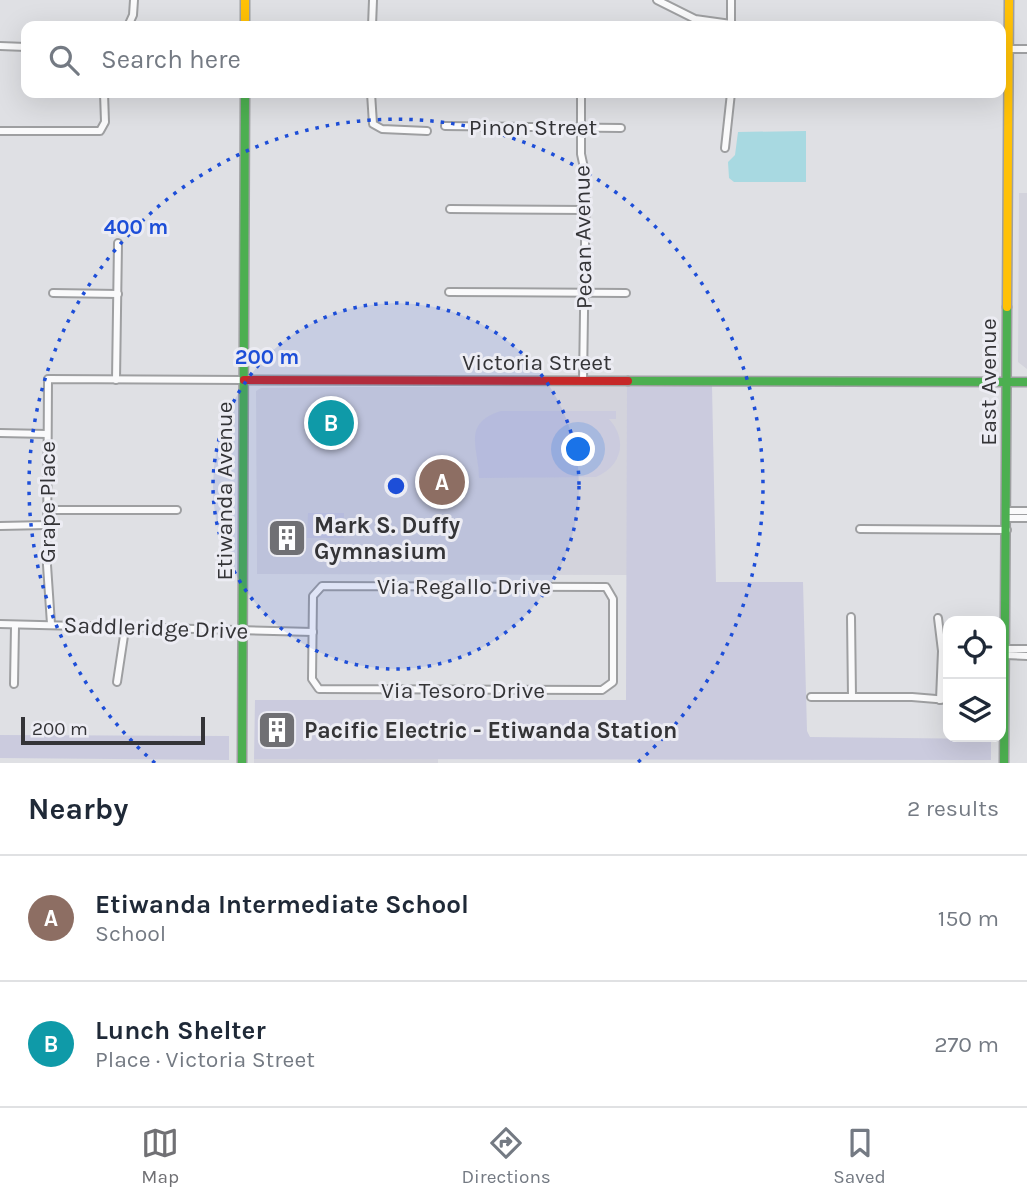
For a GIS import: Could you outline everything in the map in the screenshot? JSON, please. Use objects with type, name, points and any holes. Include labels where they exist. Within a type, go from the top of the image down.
[{"type":"street","points":[[131,21],[134,15],[134,0]]},
{"type":"street","points":[[245,0],[245,21]]},
{"type":"street","points":[[372,21],[373,0]]},
{"type":"street","points":[[657,0],[701,21]]},
{"type":"street","points":[[731,0],[731,21]]},
{"type":"street","name":"East Avenue","points":[[1005,616],[1009,0]]},
{"type":"street","points":[[0,46],[21,47]]},
{"type":"street","points":[[1009,49],[1027,49]]},
{"type":"street","points":[[0,131],[100,131],[105,122],[104,98]]},
{"type":"street","name":"Etiwanda Avenue","points":[[242,763],[245,98]]},
{"type":"street","points":[[371,98],[373,124],[382,129],[427,131]]},
{"type":"street","name":"Pecan Avenue","points":[[581,98],[586,210],[583,381]]},
{"type":"street","points":[[725,148],[730,98]]},
{"type":"street","name":"Pinon Street","points":[[445,126],[621,128]]},
{"type":"street","points":[[450,209],[586,210]]},
{"type":"street","points":[[116,380],[118,243]]},
{"type":"street","points":[[449,292],[626,293]]},
{"type":"street","points":[[53,293],[118,294]]},
{"type":"street","name":"Victoria Street","points":[[48,379],[1027,382]]},
{"type":"street","name":"Grape Place","points":[[48,379],[47,526],[51,624]]},
{"type":"street","points":[[0,433],[47,434]]},
{"type":"street","points":[[47,510],[177,510]]},
{"type":"street","points":[[1007,514],[1027,511]]},
{"type":"street","points":[[1007,514],[1027,518]]},
{"type":"street","points":[[0,526],[47,526]]},
{"type":"street","points":[[860,529],[1007,530]]},
{"type":"street","name":"Via Regallo Drive","points":[[313,632],[313,596],[316,589],[322,586],[606,587],[611,592],[613,682],[609,688]]},
{"type":"street","points":[[851,617],[852,697]]},
{"type":"street","points":[[810,697],[940,700],[942,651],[938,618]]},
{"type":"street","name":"Saddleridge Drive","points":[[0,624],[313,632]]},
{"type":"street","points":[[14,684],[15,626]]},
{"type":"street","points":[[117,682],[125,629]]},
{"type":"street","name":"Via Tesoro Drive","points":[[313,632],[312,679],[317,688],[609,688]]},
{"type":"street","points":[[1006,652],[1027,649]]},
{"type":"street","points":[[1006,652],[1027,656]]},
{"type":"street","name":"East Avenue","points":[[1004,742],[1004,763]]},
{"type":"shaded area","points":[[806,131],[806,182],[734,182],[729,178],[728,162],[735,155],[738,132]]},
{"type":"shaded area","points":[[1019,193],[1027,193],[1027,369],[1018,362]]},
{"type":"shaded area","points":[[712,386],[716,582],[803,582],[807,731],[810,737],[943,738],[943,742],[991,742],[991,760],[254,759],[255,700],[626,700],[627,387]]},
{"type":"shaded area","points":[[627,387],[627,575],[257,574],[256,391],[261,388]]},
{"type":"shaded area","points":[[501,411],[616,411],[616,419],[609,419],[619,435],[617,459],[596,477],[479,478],[476,430],[481,422]]},
{"type":"shaded area","points":[[308,513],[344,513],[344,538],[307,538]]},
{"type":"shaded area","points":[[0,735],[229,736],[229,760],[0,758]]},
{"type":"shaded area","points":[[438,758],[438,763],[254,763],[254,759]]},
{"type":"traffic: fast","points":[[242,763],[245,98]]},
{"type":"traffic: fast","points":[[1004,763],[1007,307]]},
{"type":"traffic: fast","points":[[628,381],[1027,382]]},
{"type":"traffic: slow","points":[[245,0],[245,21]]},
{"type":"traffic: slow","points":[[1007,307],[1009,0]]},
{"type":"traffic: jam","points":[[244,380],[628,381]]},
{"type":"place","name":"Lunch Shelter","points":[[331,423]]},
{"type":"place","name":"Etiwanda Intermediate School","points":[[442,482]]},
{"type":"place","name":"Mark S. Duffy Gymnasium","points":[[287,538]]},
{"type":"place","name":"Pacific Electric - Etiwanda Station","points":[[277,730]]}]
